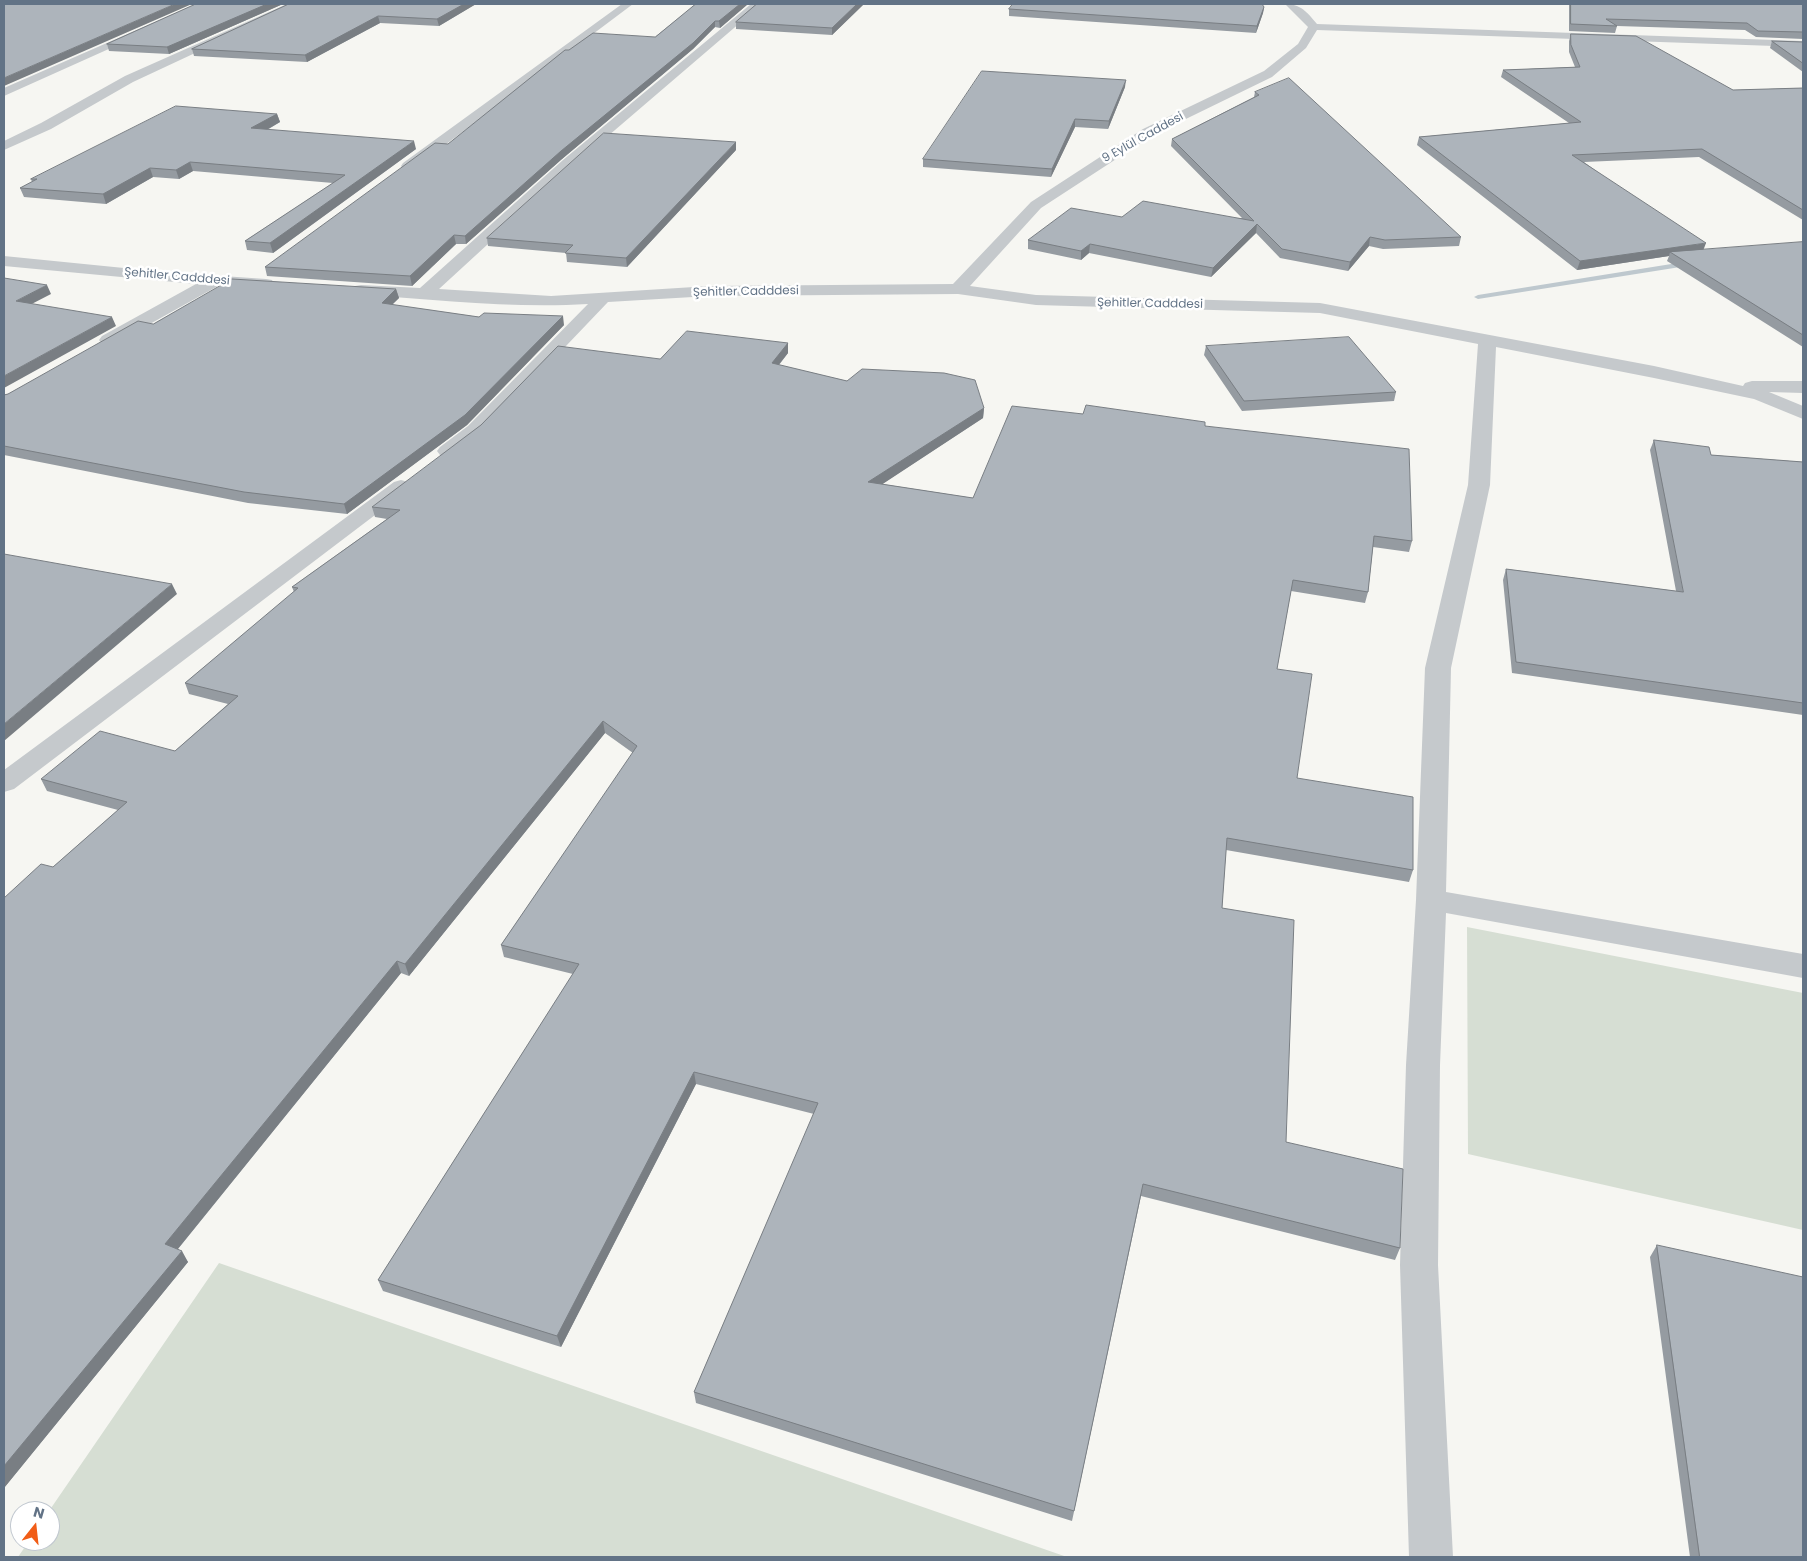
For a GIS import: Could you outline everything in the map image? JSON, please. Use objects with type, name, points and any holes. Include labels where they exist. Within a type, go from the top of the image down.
[{"type":"street","points":[[4,92],[204,4]]},
{"type":"street","points":[[4,146],[46,126],[129,80],[296,4]]},
{"type":"street","points":[[401,171],[628,4]]},
{"type":"street","points":[[424,294],[568,163],[757,4]]},
{"type":"street","points":[[1290,4],[1303,14],[1314,27],[1390,32],[1803,44]]},
{"type":"street","name":"9 Eylül Caddesi","points":[[958,289],[1036,205],[1148,132],[1268,74],[1302,46],[1314,27]]},
{"type":"street","name":"Şehitler Cadddesi","points":[[4,261],[284,285]]},
{"type":"street","points":[[246,282],[261,272]]},
{"type":"street","points":[[97,346],[216,280]]},
{"type":"street","name":"Şehitler Cadddesi","points":[[342,289],[551,301],[710,291],[958,289],[1036,300],[1320,308],[1732,389]]},
{"type":"street","points":[[4,783],[475,430],[602,298]]},
{"type":"street","points":[[1431,1557],[1419,1265],[1423,1065],[1431,900],[1438,668],[1479,485],[1486,340]]},
{"type":"street","points":[[1732,389],[1776,386],[1803,387]]},
{"type":"street","points":[[1732,389],[1760,395],[1803,413]]},
{"type":"street","points":[[1431,900],[1803,966]]},
{"type":"shaded area","points":[[1467,927],[1803,993],[1803,1230],[1468,1154]]},
{"type":"shaded area","points":[[219,1263],[1067,1557],[18,1557],[22,1551],[60,1551],[60,1501],[56,1501]]},
{"type":"building","points":[[4,4],[175,4],[4,78]]},
{"type":"building","points":[[196,4],[267,4],[167,47],[107,44]]},
{"type":"building","points":[[289,4],[464,4],[437,19],[378,16],[305,55],[192,49]]},
{"type":"building","points":[[696,4],[740,4],[719,21],[715,21],[693,43],[561,151],[465,236],[454,235],[410,276],[265,267],[435,143],[448,144],[565,50],[569,50],[593,33],[655,37]]},
{"type":"building","points":[[757,4],[857,4],[832,28],[736,22]]},
{"type":"building","points":[[1013,4],[1262,4],[1264,7],[1257,26],[1009,9]]},
{"type":"building","points":[[1571,4],[1803,4],[1803,32],[1758,31],[1747,23],[1606,19],[1617,26],[1571,24]]},
{"type":"building","points":[[1571,34],[1636,36],[1733,90],[1803,88],[1803,210],[1702,149],[1572,155],[1706,243],[1580,261],[1419,137],[1581,122],[1503,70],[1580,67],[1571,45]]},
{"type":"building","points":[[1772,41],[1803,42],[1803,63]]},
{"type":"building","points":[[982,71],[1126,80],[1109,121],[1075,119],[1052,169],[923,159]]},
{"type":"building","points":[[1289,78],[1461,237],[1385,240],[1370,237],[1350,262],[1282,249],[1257,224],[1213,268],[1090,244],[1081,251],[1028,240],[1071,208],[1122,217],[1143,201],[1254,221],[1172,139],[1259,95],[1255,92]]},
{"type":"building","points":[[176,106],[277,114],[251,128],[414,141],[270,243],[245,241],[345,175],[190,162],[176,170],[150,168],[103,194],[20,188],[37,179],[31,179]]},
{"type":"building","points":[[604,133],[736,142],[626,258],[565,253],[573,245],[487,238]]},
{"type":"building","points":[[1803,242],[1803,335],[1670,252]]},
{"type":"building","points":[[4,278],[47,285],[16,301],[112,317],[4,376]]},
{"type":"building","points":[[232,279],[396,289],[382,303],[479,317],[484,313],[563,316],[465,415],[344,504],[244,492],[4,446],[4,395],[138,321],[153,324]]},
{"type":"building","points":[[687,331],[788,343],[772,363],[847,381],[862,369],[944,373],[975,380],[984,408],[868,482],[973,498],[1012,406],[1083,414],[1086,405],[1205,422],[1205,426],[1409,449],[1412,541],[1374,536],[1368,592],[1293,580],[1277,669],[1312,674],[1297,778],[1413,797],[1413,870],[1227,838],[1222,908],[1294,920],[1286,1142],[1403,1169],[1400,1248],[1143,1184],[1074,1511],[694,1392],[818,1103],[694,1072],[557,1336],[378,1280],[579,964],[501,945],[637,746],[603,721],[405,964],[397,961],[165,1244],[182,1251],[4,1466],[4,898],[41,864],[53,867],[127,802],[41,779],[100,731],[175,751],[238,696],[185,683],[298,588],[292,587],[400,510],[372,507],[481,425],[558,346],[660,359]]},
{"type":"building","points":[[1349,337],[1396,392],[1244,401],[1206,346]]},
{"type":"building","points":[[1654,440],[1709,447],[1711,455],[1803,462],[1803,703],[1516,662],[1506,569],[1683,592]]},
{"type":"building","points":[[4,554],[172,584],[4,724]]},
{"type":"building","points":[[1657,1245],[1803,1277],[1803,1557],[1700,1557]]},
{"type":"waterway","points":[[1478,297],[1690,263]]}]
